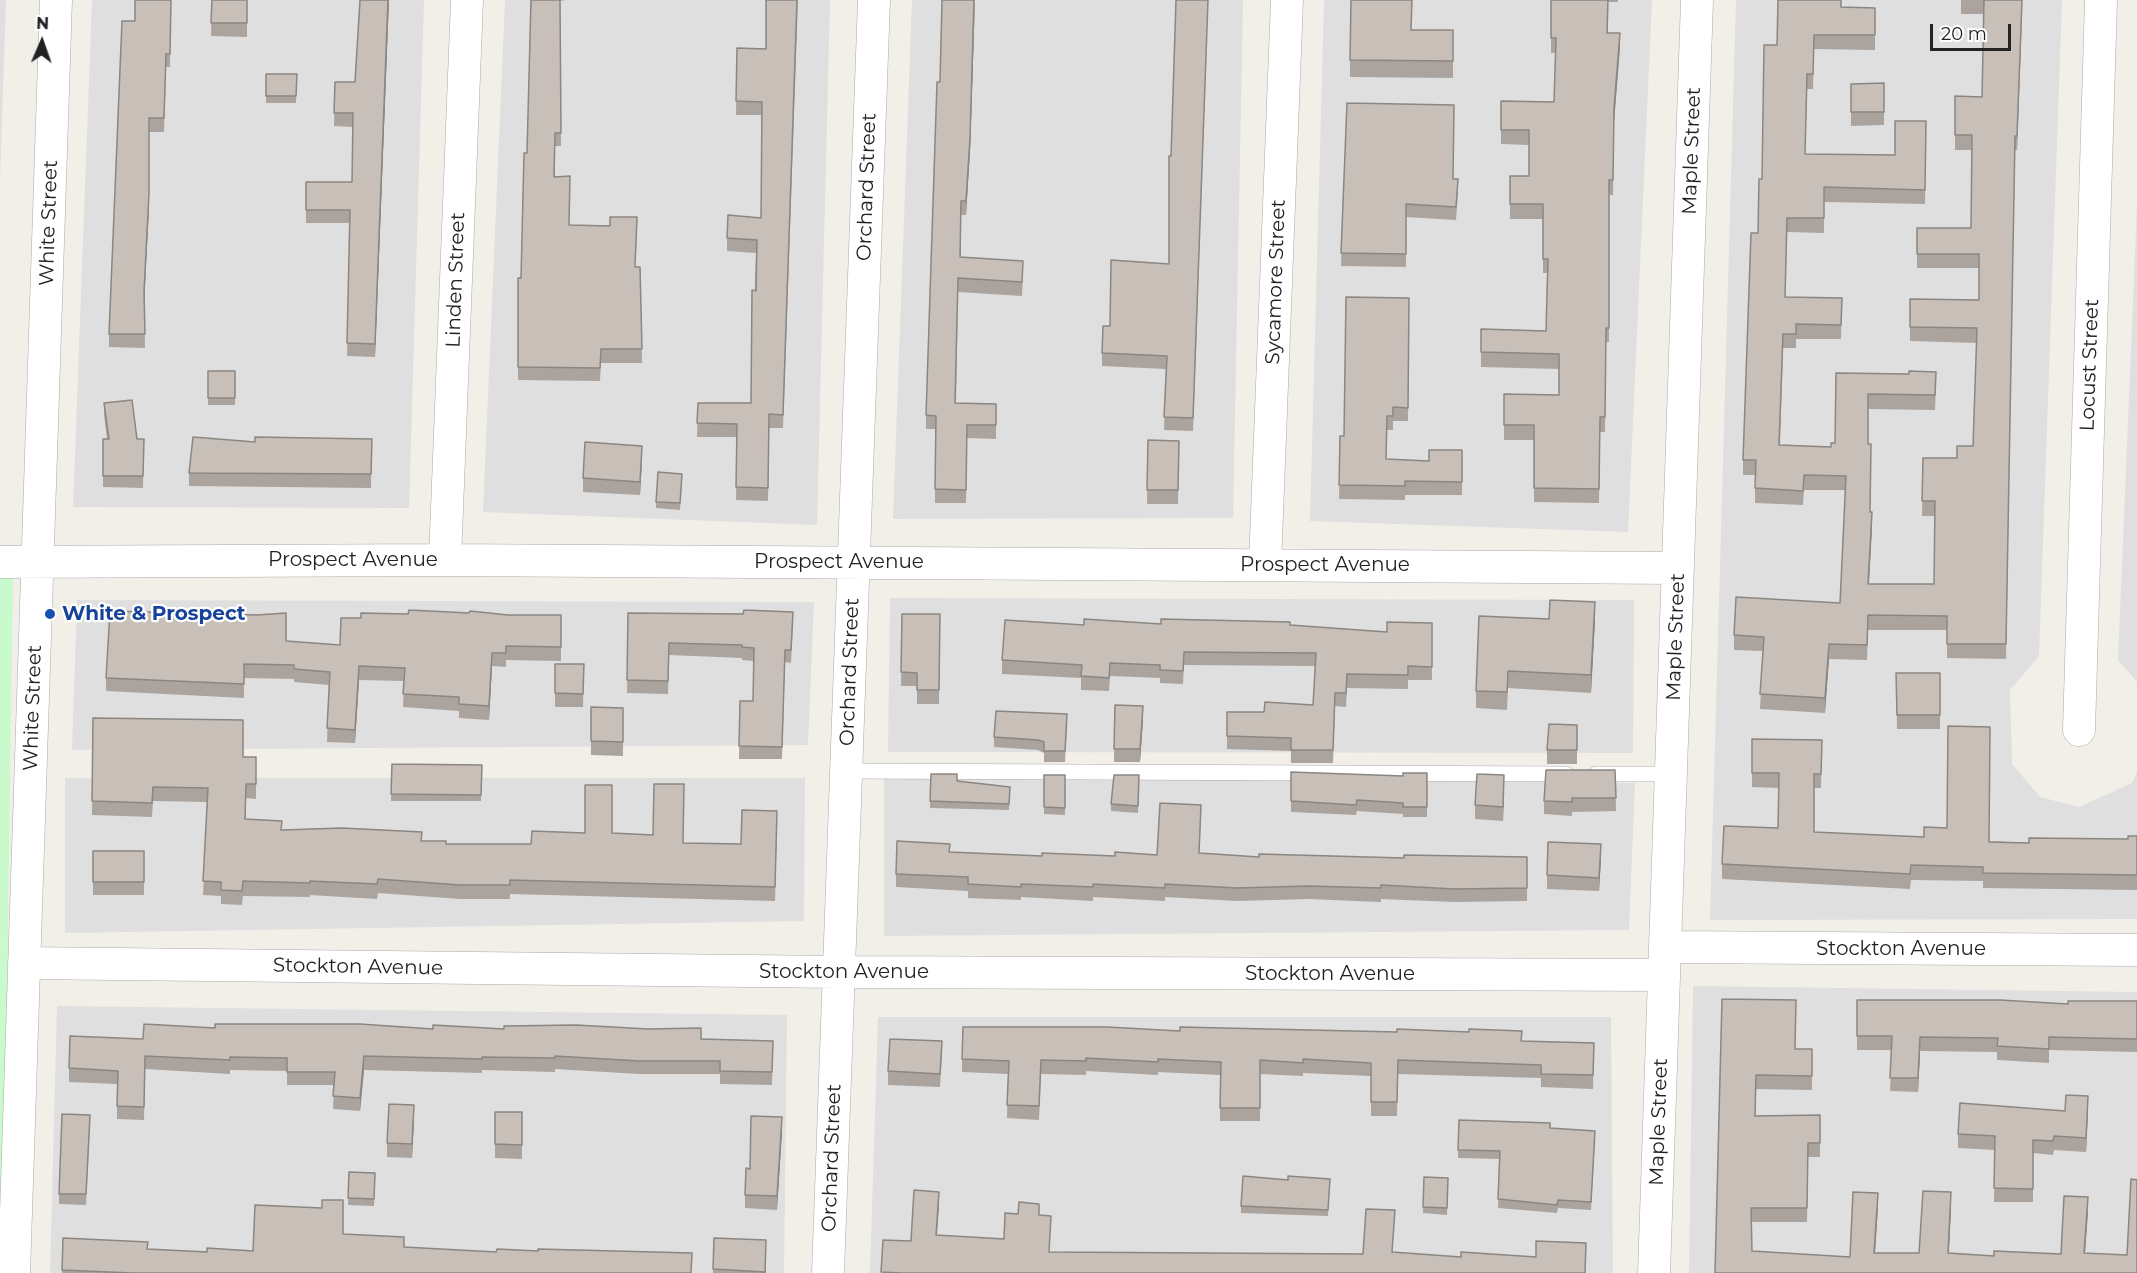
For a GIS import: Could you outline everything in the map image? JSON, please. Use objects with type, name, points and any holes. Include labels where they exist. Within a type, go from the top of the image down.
[{"type":"street","name":"White Street","points":[[14,1273],[56,0]]},
{"type":"street","name":"Linden Street","points":[[445,560],[467,0]]},
{"type":"street","name":"Orchard Street","points":[[828,1273],[874,0]]},
{"type":"street","name":"Sycamore Street","points":[[1265,565],[1287,0]]},
{"type":"street","name":"Maple Street","points":[[1654,1273],[1697,0]]},
{"type":"street","name":"Locust Street","points":[[2079,730],[2101,0]]},
{"type":"street","name":"Prospect Avenue","points":[[0,562],[445,560],[1678,568]]},
{"type":"street","name":"Stockton Avenue","points":[[24,963],[839,972],[1665,961],[2137,950]]},
{"type":"lane","points":[[846,771],[1671,774]]},
{"type":"shaded area","points":[[0,0],[6,0],[0,179]]},
{"type":"shaded area","points":[[92,0],[424,0],[409,508],[73,507]]},
{"type":"shaded area","points":[[505,0],[830,0],[817,525],[483,512]]},
{"type":"shaded area","points":[[912,0],[1243,0],[1233,518],[893,519]]},
{"type":"shaded area","points":[[1324,0],[1652,0],[1628,532],[1310,521]]},
{"type":"shaded area","points":[[1736,0],[2062,0],[2039,656],[2010,690],[2012,764],[2040,797],[2079,807],[2132,783],[2137,772],[2137,919],[1710,920]]},
{"type":"shaded area","points":[[2137,205],[2137,682],[2118,660]]},
{"type":"shaded area","points":[[890,598],[1634,600],[1633,753],[888,752]]},
{"type":"shaded area","points":[[77,600],[814,602],[808,745],[72,750]]},
{"type":"shaded area","points":[[884,775],[1635,783],[1629,930],[884,936]]},
{"type":"shaded area","points":[[65,778],[805,778],[804,921],[65,933]]},
{"type":"shaded area","points":[[1693,986],[2137,992],[2137,1273],[1689,1273]]},
{"type":"shaded area","points":[[57,1006],[787,1015],[784,1273],[50,1273]]},
{"type":"shaded area","points":[[878,1017],[1611,1017],[1613,1273],[870,1273]]},
{"type":"green space","points":[[0,578],[13,578],[3,1273],[0,1273]]},
{"type":"building","points":[[135,0],[171,0],[170,54],[166,54],[164,118],[149,118],[145,334],[109,334],[122,21],[135,21]]},
{"type":"building","points":[[212,0],[247,0],[247,23],[211,23]]},
{"type":"building","points":[[360,0],[388,0],[375,344],[347,343],[350,210],[306,210],[306,182],[352,182],[353,113],[334,113],[335,82],[355,82]]},
{"type":"building","points":[[531,0],[560,0],[561,133],[555,133],[554,177],[570,176],[569,225],[610,226],[610,217],[637,217],[635,267],[640,267],[642,349],[601,349],[600,368],[518,367],[518,278],[521,278],[524,153],[527,153]]},
{"type":"building","points":[[766,0],[797,0],[783,415],[769,414],[768,488],[736,487],[737,424],[697,423],[698,403],[751,403],[752,290],[756,291],[757,240],[727,238],[728,215],[761,218],[762,102],[736,101],[737,48],[766,49]]},
{"type":"building","points":[[942,0],[974,0],[970,138],[966,201],[961,201],[960,257],[1023,261],[1022,282],[958,278],[955,403],[996,404],[996,425],[967,425],[966,490],[935,489],[936,416],[926,415],[937,82],[940,82]]},
{"type":"building","points":[[1176,0],[1208,0],[1193,418],[1164,417],[1167,356],[1102,353],[1103,326],[1110,326],[1111,260],[1169,264],[1169,156],[1171,156]]},
{"type":"building","points":[[1351,0],[1412,0],[1411,30],[1453,30],[1453,61],[1350,60]]},
{"type":"building","points":[[1551,0],[1608,0],[1607,33],[1620,33],[1614,108],[1613,180],[1609,180],[1609,328],[1606,328],[1605,417],[1600,417],[1599,489],[1534,488],[1534,425],[1504,425],[1504,394],[1559,395],[1559,354],[1481,352],[1481,329],[1546,331],[1548,259],[1543,259],[1543,204],[1510,204],[1510,176],[1529,176],[1529,130],[1501,130],[1501,101],[1554,102],[1556,38],[1551,38]]},
{"type":"building","points":[[1778,0],[1841,0],[1841,7],[1875,8],[1875,35],[1814,35],[1813,74],[1807,74],[1805,154],[1895,155],[1895,121],[1926,121],[1925,190],[1824,187],[1824,218],[1787,218],[1785,297],[1842,298],[1841,325],[1796,324],[1796,334],[1783,334],[1779,445],[1831,447],[1831,443],[1835,443],[1836,373],[1936,372],[1935,395],[1868,394],[1868,444],[1871,444],[1870,512],[1872,512],[1868,584],[1934,584],[1935,501],[1922,501],[1923,458],[1957,458],[1957,446],[1973,446],[1977,328],[1910,327],[1910,299],[1979,300],[1979,254],[1917,254],[1917,228],[1971,228],[1972,135],[1955,135],[1955,96],[1982,97],[1984,0],[2022,0],[2017,136],[2015,136],[2006,644],[1947,644],[1947,616],[1868,615],[1867,645],[1829,644],[1825,698],[1760,694],[1764,637],[1734,635],[1736,597],[1840,603],[1846,476],[1804,475],[1803,491],[1755,488],[1756,460],[1743,460],[1751,233],[1758,233],[1759,179],[1762,179],[1764,45],[1777,45]]},
{"type":"building","points":[[266,74],[297,74],[296,96],[266,96]]},
{"type":"building","points":[[1884,83],[1884,112],[1851,112],[1851,84]]},
{"type":"building","points":[[1347,103],[1454,105],[1453,179],[1458,179],[1456,207],[1406,204],[1406,254],[1341,253]]},
{"type":"building","points":[[1346,297],[1409,298],[1408,408],[1393,407],[1393,416],[1387,416],[1386,459],[1429,461],[1429,450],[1462,450],[1462,482],[1405,481],[1405,486],[1339,485],[1340,436],[1344,436]]},
{"type":"building","points":[[208,371],[235,371],[235,398],[208,398]]},
{"type":"building","points":[[132,400],[137,439],[144,439],[143,476],[103,476],[103,439],[109,439],[104,403]]},
{"type":"building","points":[[193,437],[255,442],[255,437],[372,439],[371,474],[189,473]]},
{"type":"building","points":[[1148,440],[1179,441],[1178,490],[1147,490]]},
{"type":"building","points":[[585,442],[642,446],[640,482],[583,478]]},
{"type":"building","points":[[658,472],[682,474],[680,503],[656,502]]},
{"type":"building","points":[[1550,600],[1595,602],[1591,675],[1508,671],[1507,692],[1476,691],[1479,616],[1549,619]]},
{"type":"building","points":[[409,610],[561,615],[561,647],[506,646],[506,653],[492,653],[489,706],[459,704],[459,697],[403,694],[405,668],[359,666],[355,730],[327,728],[330,672],[294,669],[294,665],[244,664],[244,684],[106,678],[110,611],[257,615],[286,613],[286,641],[340,645],[341,618],[361,618],[361,613],[408,614]]},
{"type":"building","points":[[744,610],[793,612],[791,650],[785,650],[782,747],[739,746],[740,701],[753,701],[754,648],[742,647],[742,645],[669,643],[668,681],[627,680],[628,613],[743,614]]},
{"type":"building","points":[[902,614],[940,614],[939,690],[917,690],[917,673],[901,672]]},
{"type":"building","points":[[1084,619],[1161,624],[1161,619],[1290,622],[1290,625],[1387,632],[1387,622],[1432,623],[1432,667],[1408,666],[1408,675],[1347,674],[1346,693],[1335,693],[1333,750],[1291,750],[1291,738],[1227,736],[1227,712],[1264,712],[1265,702],[1313,705],[1316,653],[1184,652],[1183,671],[1160,670],[1160,665],[1110,663],[1109,678],[1081,676],[1082,665],[1002,660],[1005,620],[1084,625]]},
{"type":"building","points":[[555,664],[584,664],[583,694],[555,693]]},
{"type":"building","points":[[1896,673],[1940,673],[1940,715],[1897,715]]},
{"type":"building","points":[[1115,705],[1143,706],[1140,749],[1114,749]]},
{"type":"building","points":[[591,707],[623,708],[623,742],[591,741]]},
{"type":"building","points":[[996,711],[1067,714],[1065,751],[1044,751],[1044,742],[1038,740],[994,737]]},
{"type":"building","points":[[93,718],[243,720],[243,757],[256,757],[256,784],[246,784],[245,819],[282,821],[281,830],[342,828],[422,832],[421,841],[446,841],[446,844],[531,844],[532,831],[585,833],[585,785],[612,785],[612,833],[653,835],[654,784],[684,784],[683,843],[741,844],[742,810],[777,811],[775,887],[510,880],[510,885],[460,885],[378,879],[377,884],[243,881],[242,891],[221,890],[221,882],[203,881],[208,788],[153,787],[152,803],[92,801]]},
{"type":"building","points":[[1549,724],[1577,725],[1577,750],[1547,750]]},
{"type":"building","points":[[1948,726],[1990,727],[1989,842],[2029,843],[2029,838],[2128,839],[2128,836],[2137,836],[2137,875],[1983,873],[1983,867],[1911,865],[1910,874],[1722,864],[1724,826],[1778,828],[1779,773],[1752,773],[1752,739],[1822,740],[1821,774],[1814,774],[1814,832],[1924,837],[1924,827],[1947,828]]},
{"type":"building","points":[[392,764],[482,765],[481,795],[391,794]]},
{"type":"building","points":[[1546,770],[1615,770],[1616,798],[1572,798],[1572,802],[1544,801]]},
{"type":"building","points":[[1291,772],[1403,776],[1403,773],[1427,773],[1427,807],[1403,807],[1403,803],[1357,800],[1356,805],[1291,801]]},
{"type":"building","points":[[931,774],[957,774],[957,781],[1010,787],[1009,804],[930,801]]},
{"type":"building","points":[[1477,774],[1504,775],[1503,807],[1475,805]]},
{"type":"building","points":[[1044,775],[1065,775],[1065,808],[1044,807]]},
{"type":"building","points":[[1114,775],[1139,775],[1138,806],[1111,804]]},
{"type":"building","points":[[1160,803],[1201,805],[1199,853],[1259,857],[1259,854],[1404,858],[1404,855],[1527,857],[1527,888],[1454,889],[1381,885],[1381,888],[1309,886],[1237,888],[1165,884],[1165,888],[1093,884],[1093,887],[1021,884],[1021,887],[968,884],[968,877],[896,874],[897,841],[950,844],[949,852],[1042,856],[1042,853],[1115,856],[1115,852],[1157,855]]},
{"type":"building","points":[[1548,842],[1601,844],[1599,878],[1547,875]]},
{"type":"building","points":[[93,851],[144,851],[144,882],[93,882]]},
{"type":"building","points":[[1722,999],[1796,1000],[1795,1049],[1812,1049],[1812,1076],[1756,1075],[1755,1116],[1820,1115],[1820,1143],[1808,1143],[1807,1208],[1751,1208],[1752,1251],[1850,1257],[1853,1192],[1878,1193],[1874,1253],[1919,1253],[1923,1191],[1951,1192],[1948,1253],[1994,1256],[1994,1251],[2061,1254],[2064,1196],[2088,1197],[2084,1253],[2127,1255],[2131,1179],[2137,1180],[2137,1273],[1715,1273]]},
{"type":"building","points":[[1857,1000],[2000,1000],[2068,1004],[2068,1001],[2137,1001],[2137,1039],[2049,1037],[2049,1049],[1997,1046],[1998,1038],[1920,1037],[1918,1078],[1890,1078],[1892,1036],[1857,1036]]},
{"type":"building","points":[[144,1024],[215,1028],[215,1024],[360,1024],[433,1029],[433,1025],[504,1029],[504,1026],[576,1025],[648,1029],[701,1028],[701,1039],[773,1041],[772,1072],[720,1071],[720,1061],[639,1061],[555,1056],[555,1058],[482,1057],[482,1059],[364,1056],[360,1098],[333,1096],[335,1072],[287,1072],[287,1058],[230,1057],[230,1060],[145,1056],[144,1107],[117,1106],[118,1071],[69,1068],[70,1036],[143,1039]]},
{"type":"building","points":[[963,1027],[1107,1027],[1180,1031],[1180,1027],[1397,1032],[1397,1029],[1469,1032],[1469,1029],[1522,1031],[1521,1041],[1594,1043],[1593,1075],[1541,1074],[1541,1065],[1398,1060],[1397,1102],[1371,1102],[1371,1063],[1303,1059],[1303,1063],[1260,1060],[1260,1108],[1220,1108],[1221,1062],[1158,1059],[1158,1062],[1086,1058],[1086,1061],[1041,1060],[1039,1106],[1007,1105],[1009,1061],[962,1059]]},
{"type":"building","points":[[890,1039],[942,1041],[940,1074],[888,1071]]},
{"type":"building","points":[[2066,1095],[2088,1096],[2086,1138],[2054,1136],[2053,1141],[2033,1140],[2033,1189],[1994,1188],[1995,1136],[1958,1134],[1960,1103],[2065,1111]]},
{"type":"building","points":[[389,1104],[414,1105],[412,1144],[387,1143]]},
{"type":"building","points":[[495,1112],[522,1112],[522,1145],[495,1144]]},
{"type":"building","points":[[62,1114],[90,1115],[86,1194],[59,1194]]},
{"type":"building","points":[[751,1116],[782,1117],[777,1196],[745,1195],[746,1168],[750,1169]]},
{"type":"building","points":[[1459,1120],[1550,1123],[1550,1128],[1595,1131],[1591,1202],[1558,1200],[1557,1205],[1498,1199],[1500,1151],[1458,1150]]},
{"type":"building","points":[[349,1172],[375,1173],[374,1199],[348,1198]]},
{"type":"building","points":[[1243,1176],[1288,1180],[1288,1176],[1330,1179],[1328,1210],[1241,1206]]},
{"type":"building","points":[[1424,1177],[1448,1178],[1447,1208],[1423,1207]]},
{"type":"building","points":[[914,1190],[939,1192],[936,1235],[1004,1239],[1005,1213],[1018,1214],[1019,1202],[1039,1204],[1039,1215],[1051,1216],[1049,1252],[1363,1254],[1366,1209],[1395,1210],[1392,1252],[1461,1257],[1461,1252],[1536,1257],[1536,1241],[1586,1243],[1585,1273],[881,1272],[883,1240],[911,1241]]},
{"type":"building","points":[[322,1200],[343,1200],[343,1234],[404,1237],[404,1247],[496,1252],[497,1249],[538,1251],[538,1249],[692,1253],[691,1273],[132,1273],[62,1270],[63,1238],[148,1242],[147,1249],[207,1252],[207,1248],[253,1251],[255,1205],[322,1208]]},
{"type":"building","points":[[714,1238],[766,1240],[765,1272],[713,1269]]},
{"type":"place","name":"White & Prospect","points":[[50,614]]}]
